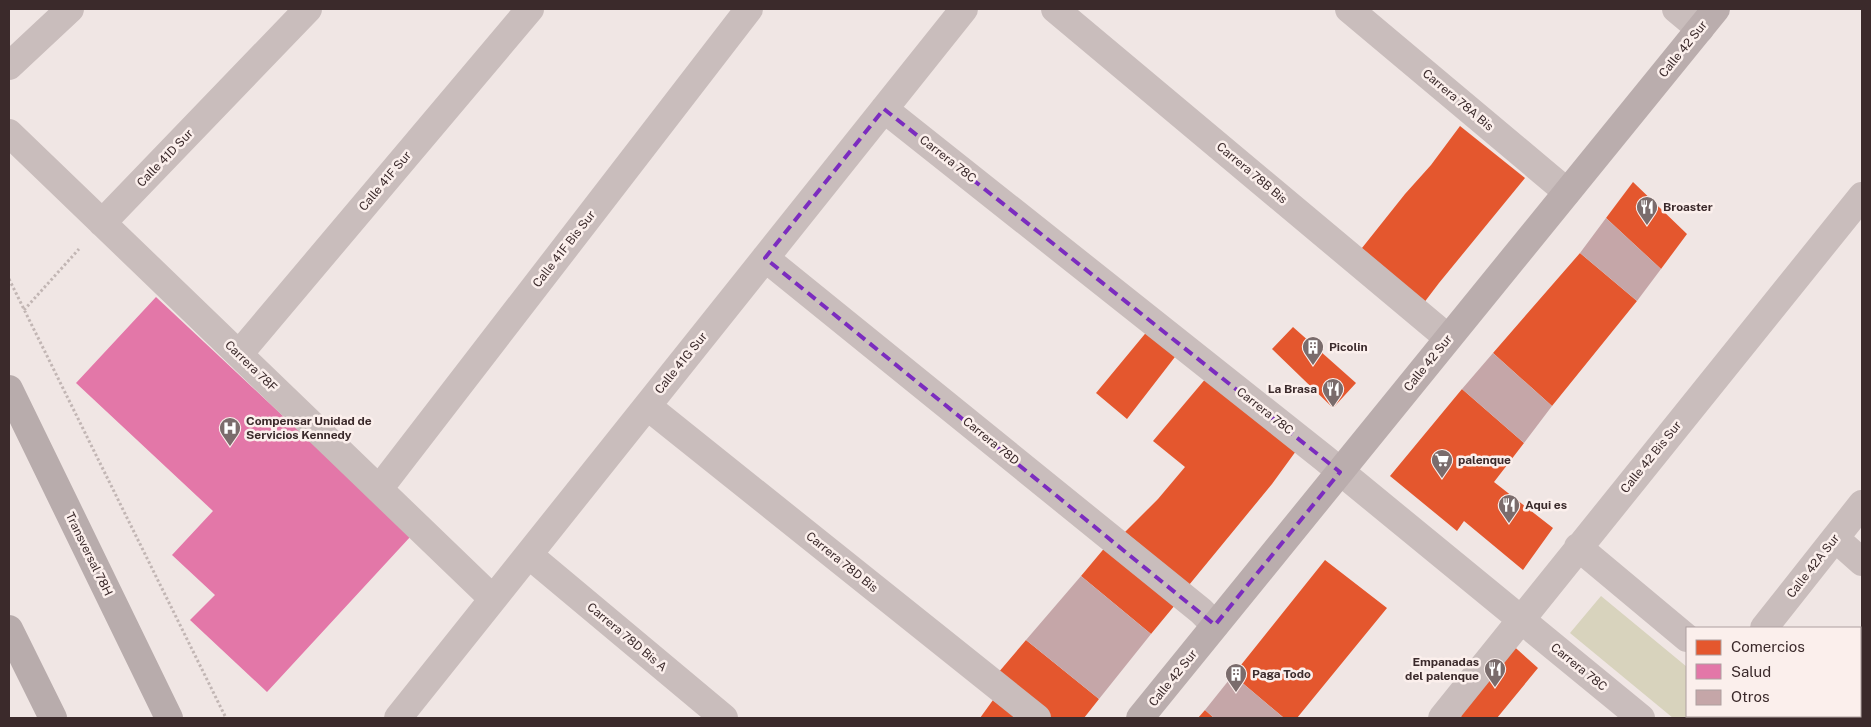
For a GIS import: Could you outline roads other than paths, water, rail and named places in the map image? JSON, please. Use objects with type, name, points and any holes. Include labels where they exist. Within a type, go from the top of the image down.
[{"type":"main road","name":"Transversal 78H","points":[[9,389],[169,718]]},
{"type":"main road","points":[[9,629],[53,718]]},
{"type":"street","points":[[9,66],[70,9]]},
{"type":"street","name":"Calle 41D Sur","points":[[102,223],[308,9]]},
{"type":"street","name":"Calle 41F Sur","points":[[239,354],[530,9]]},
{"type":"street","name":"Calle 41F Bis Sur","points":[[379,489],[749,9]]},
{"type":"street","name":"Calle 41G Sur","points":[[398,718],[964,9]]},
{"type":"street","name":"Carrera 78B Bis","points":[[1055,9],[1448,338]]},
{"type":"street","name":"Carrera 78A Bis","points":[[1349,9],[1567,192]]},
{"type":"street","points":[[1676,9],[1708,19]]},
{"type":"street","name":"Calle 42 Sur","points":[[1140,718],[1708,19]]},
{"type":"street","name":"Carrera 78C","points":[[884,109],[1316,452],[1641,718]]},
{"type":"street","name":"Carrera 78F","points":[[9,133],[493,599]]},
{"type":"street","name":"Calle 42 Bis Sur","points":[[1442,718],[1862,196]]},
{"type":"street","name":"Carrera 78D","points":[[765,258],[1216,625]]},
{"type":"street","name":"Carrera 78D Bis","points":[[647,406],[1037,718]]},
{"type":"street","name":"Calle 42A Sur","points":[[1765,627],[1862,504]]},
{"type":"street","points":[[1835,538],[1862,562]]},
{"type":"street","points":[[1578,547],[1686,637]]},
{"type":"street","name":"Carrera 78D Bis A","points":[[529,555],[724,718]]},
{"type":"place","name":"Broaster","points":[[1647,226]]},
{"type":"place","name":"Picolin","points":[[1313,366]]},
{"type":"place","name":"La Brasa","points":[[1333,408]]},
{"type":"place","name":"Compensar Unidad de Servicios Kennedy","points":[[230,447]]},
{"type":"place","name":"palenque","points":[[1442,479]]},
{"type":"place","name":"Aqui es","points":[[1509,524]]},
{"type":"place","name":"Empanadas del palenque","points":[[1495,688]]},
{"type":"place","name":"Paga Todo","points":[[1236,693]]}]
